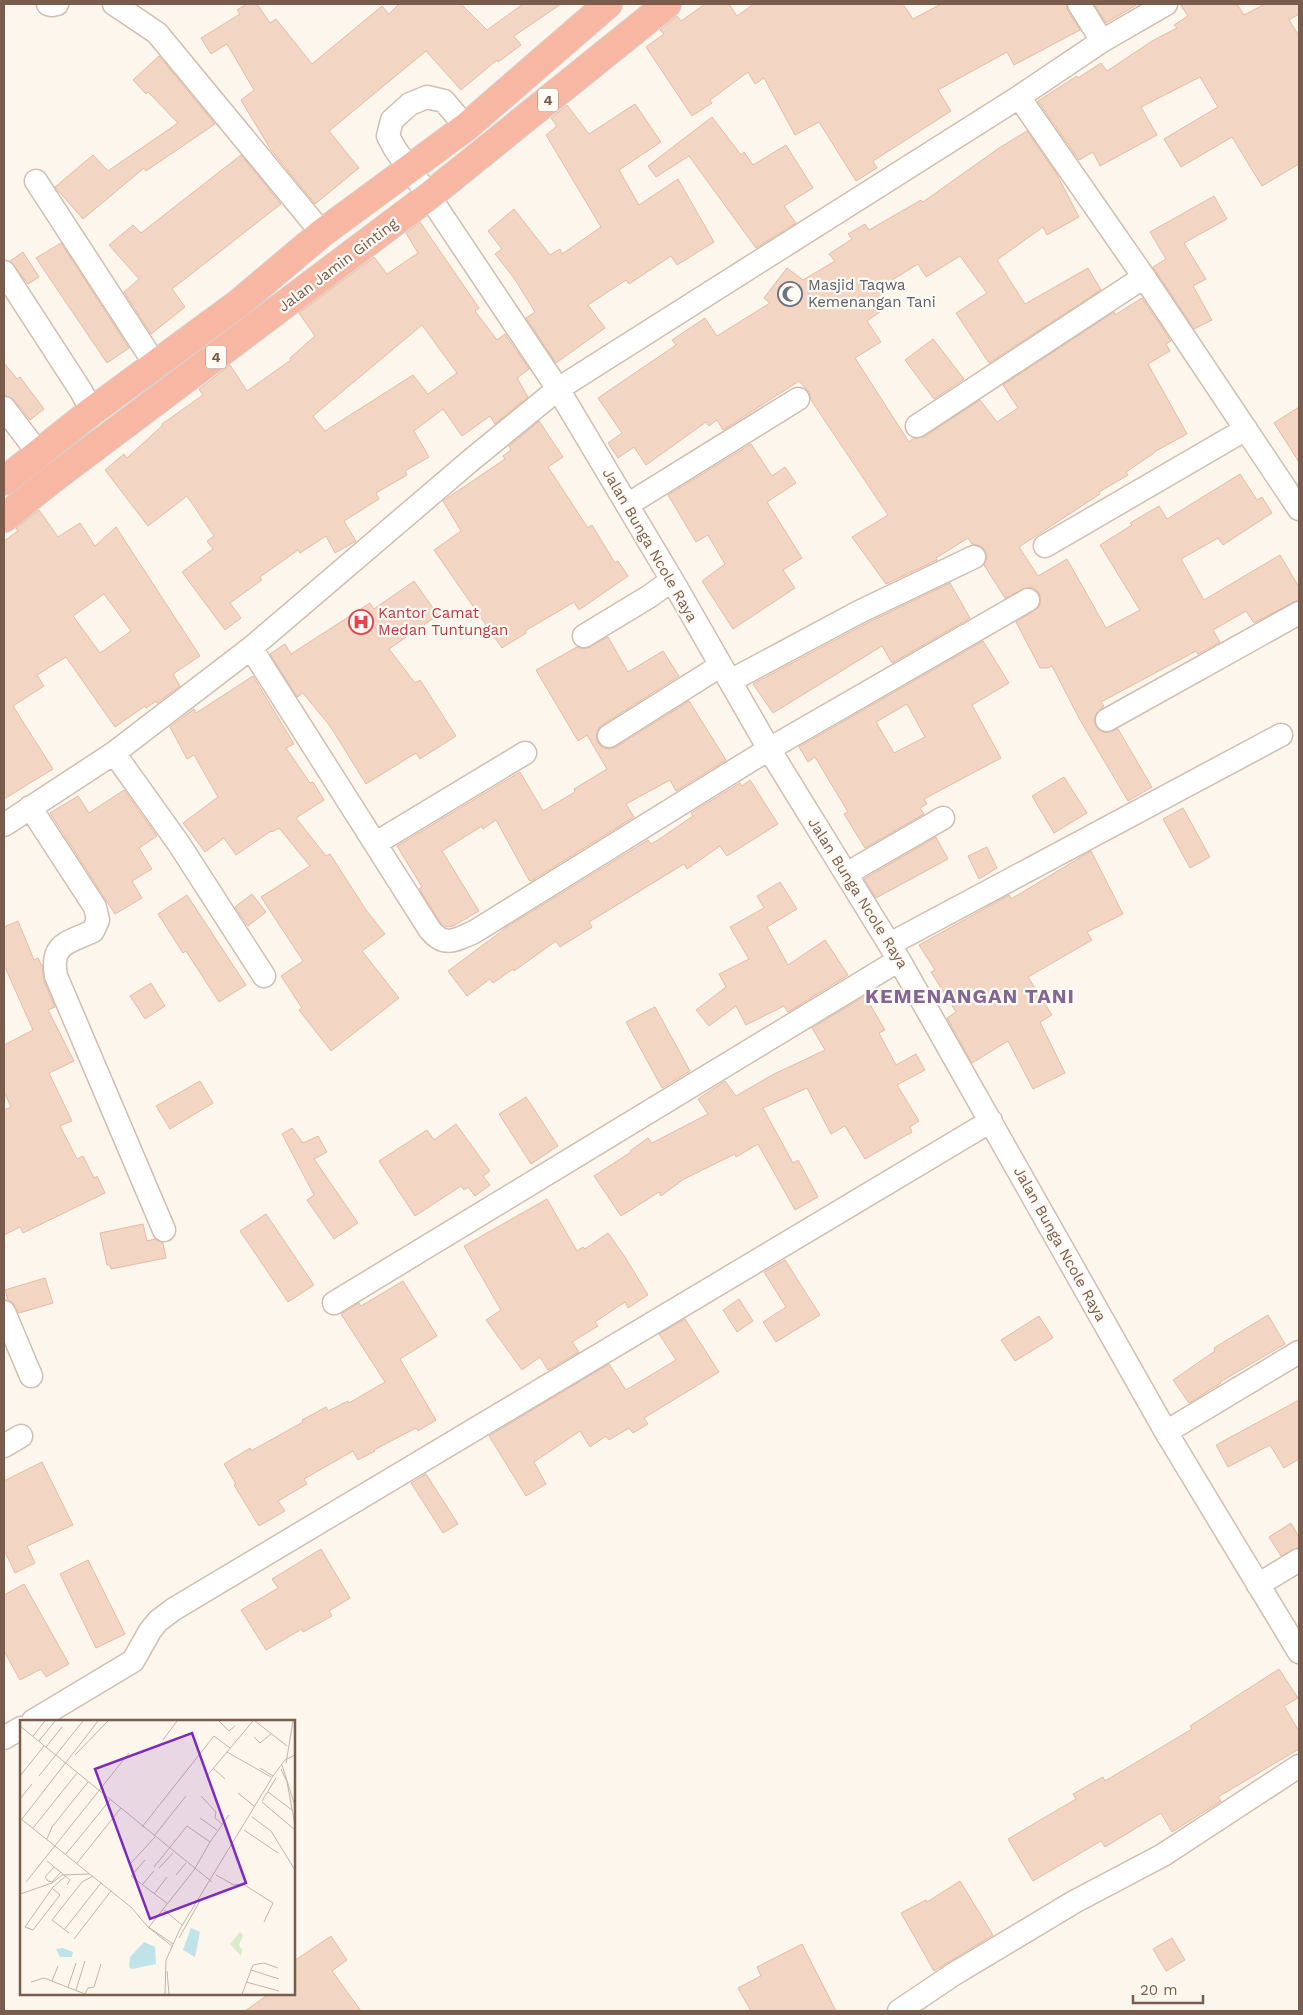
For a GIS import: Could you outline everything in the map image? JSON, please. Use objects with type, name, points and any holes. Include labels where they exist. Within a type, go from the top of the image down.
[{"type":"highway","name":"Jalan Jamin Ginting","points":[[4,482],[92,411],[239,303],[322,233],[466,127],[608,4]]},
{"type":"highway","name":"Jalan Jamin Ginting","points":[[4,518],[51,480],[429,196],[667,4]]},
{"type":"street","points":[[48,4],[52,6],[57,4]]},
{"type":"street","points":[[114,4],[157,33],[322,233]]},
{"type":"street","points":[[1079,4],[1102,41]]},
{"type":"street","points":[[4,824],[114,753],[251,648],[463,467],[558,389],[1019,98],[1102,41],[1166,4]]},
{"type":"street","name":"Jalan Bunga Ncole Raya","points":[[466,127],[444,101],[427,97],[410,104],[392,120],[388,136],[558,389],[672,580],[769,749],[895,952],[1166,1432],[1299,1652]]},
{"type":"street","points":[[1019,98],[1144,277],[1299,509]]},
{"type":"street","points":[[36,181],[156,364]]},
{"type":"street","points":[[4,272],[92,411]]},
{"type":"street","points":[[917,426],[1144,277]]},
{"type":"street","points":[[627,506],[798,399]]},
{"type":"street","points":[[4,408],[39,454]]},
{"type":"street","points":[[1045,546],[1246,429]]},
{"type":"street","points":[[609,736],[725,674],[974,557]]},
{"type":"street","points":[[584,636],[650,596],[672,580]]},
{"type":"street","points":[[251,648],[430,930],[438,939],[444,941],[455,940],[474,932],[769,749],[1028,600]]},
{"type":"street","points":[[1107,720],[1299,613]]},
{"type":"street","points":[[334,1302],[895,952],[1281,735]]},
{"type":"street","points":[[114,753],[179,844],[264,976]]},
{"type":"street","points":[[376,843],[525,753]]},
{"type":"street","points":[[30,807],[95,907],[98,920],[93,931],[66,944],[57,951],[53,962],[56,976],[164,1230]]},
{"type":"street","points":[[846,874],[944,818]]},
{"type":"street","points":[[34,1720],[134,1662],[150,1631],[158,1621],[174,1609],[991,1121]]},
{"type":"street","points":[[4,1312],[31,1376]]},
{"type":"street","points":[[1166,1432],[1299,1352]]},
{"type":"street","points":[[1258,1585],[1299,1560]]},
{"type":"street","points":[[4,1738],[20,1729]]},
{"type":"street","points":[[899,2011],[954,1974],[1074,1902],[1162,1855],[1299,1766]]},
{"type":"building","points":[[247,4],[257,4],[270,23],[276,19],[312,64],[382,6],[389,14],[399,4],[461,4],[487,30],[523,4],[561,4],[514,36],[521,45],[498,62],[497,60],[461,90],[426,51],[329,131],[359,168],[315,204],[271,150],[241,100],[254,90],[227,44],[211,54],[201,38],[240,14],[237,10]]},
{"type":"building","points":[[705,4],[729,4],[737,16],[754,4],[903,4],[913,19],[941,4],[1066,4],[1068,11],[1080,30],[1014,65],[1007,52],[938,90],[951,111],[873,161],[877,168],[856,181],[819,122],[795,135],[764,78],[755,84],[748,72],[710,100],[712,103],[692,116],[646,47],[664,34],[660,30],[677,16],[681,21]]},
{"type":"building","points":[[1094,4],[1138,4],[1106,23]]},
{"type":"building","points":[[1180,4],[1237,4],[1244,15],[1265,4],[1299,4],[1299,14],[1289,20],[1299,36],[1299,164],[1262,186],[1232,137],[1181,167],[1164,139],[1218,107],[1200,77],[1141,107],[1157,135],[1100,166],[1093,152],[1079,160],[1038,101],[1101,63],[1107,71],[1152,41],[1177,28],[1174,25],[1188,16]]},
{"type":"building","points":[[159,56],[215,124],[146,171],[144,168],[83,219],[55,187],[93,155],[108,171],[178,123],[148,92],[146,94],[133,80]]},
{"type":"building","points":[[635,104],[661,142],[619,170],[639,205],[678,179],[714,242],[677,265],[671,256],[629,284],[626,280],[588,305],[605,328],[556,363],[526,318],[535,312],[514,278],[495,254],[502,249],[488,231],[514,209],[550,255],[560,249],[562,254],[601,227],[546,135],[557,126],[551,118],[567,105],[589,134]]},
{"type":"building","points":[[712,117],[741,155],[744,152],[753,165],[786,145],[813,188],[784,206],[796,223],[756,248],[689,156],[656,177],[648,166]]},
{"type":"building","points":[[1027,131],[1056,173],[1079,217],[1047,235],[1043,227],[997,260],[1025,304],[1088,268],[1101,290],[989,363],[956,313],[987,293],[960,256],[926,277],[918,264],[879,288],[890,305],[867,321],[881,342],[855,358],[909,442],[914,438],[924,437],[980,400],[997,422],[1018,408],[1003,385],[1114,312],[1115,315],[1142,298],[1171,341],[1166,344],[1170,351],[1148,364],[1187,434],[1154,452],[1126,472],[1128,475],[1099,492],[1100,494],[1019,547],[1038,576],[1067,559],[1106,628],[1140,610],[1100,545],[1132,525],[1130,523],[1159,506],[1167,519],[1240,474],[1257,500],[1262,497],[1272,513],[1223,545],[1218,538],[1181,559],[1204,600],[1280,555],[1299,587],[1299,600],[1254,623],[1246,611],[1213,630],[1220,642],[1198,654],[1196,651],[1101,702],[1104,706],[1096,714],[1094,720],[1096,727],[1106,733],[1118,729],[1152,787],[1128,801],[1080,720],[1052,666],[1040,668],[1016,622],[1039,607],[1041,600],[1039,593],[1034,588],[1028,587],[1005,598],[984,565],[987,558],[986,551],[981,546],[972,544],[968,538],[936,558],[937,560],[886,584],[852,537],[888,515],[811,400],[809,392],[799,381],[723,430],[717,420],[709,426],[706,422],[646,465],[634,447],[618,458],[608,443],[622,433],[598,398],[676,345],[672,340],[705,318],[717,336],[770,303],[764,298],[787,268],[803,280],[835,261],[829,254],[852,239],[848,234],[865,224],[869,230],[921,200],[923,202],[999,148]]},
{"type":"building","points":[[241,155],[281,204],[172,289],[185,307],[151,334],[124,292],[139,279],[109,245],[133,225],[141,233]]},
{"type":"building","points":[[1214,196],[1227,219],[1184,243],[1206,279],[1193,286],[1212,320],[1194,329],[1153,267],[1166,259],[1150,232]]},
{"type":"building","points":[[420,222],[479,308],[475,311],[497,340],[505,334],[529,369],[517,378],[528,397],[495,424],[490,416],[462,436],[443,409],[414,431],[429,457],[405,471],[407,475],[376,493],[379,499],[344,521],[356,541],[335,553],[326,536],[300,553],[298,550],[260,577],[262,580],[230,603],[241,618],[225,630],[182,572],[213,549],[207,541],[214,536],[187,496],[148,526],[105,470],[124,454],[127,458],[162,424],[203,395],[199,389],[230,365],[247,391],[291,360],[290,358],[315,336],[299,313],[374,257],[387,274],[418,253],[406,233]],"holes":[[[422,325],[457,373],[428,394],[413,375],[325,431],[313,416]]]},
{"type":"building","points":[[61,243],[129,348],[107,363],[36,258]]},
{"type":"building","points":[[23,252],[39,277],[28,284],[10,261]]},
{"type":"building","points":[[933,339],[964,379],[934,399],[905,360]]},
{"type":"building","points":[[4,363],[17,379],[20,377],[44,409],[30,420],[14,400],[4,395]]},
{"type":"building","points":[[1299,407],[1299,462],[1274,423]]},
{"type":"building","points":[[539,421],[563,457],[548,467],[588,528],[592,525],[615,563],[618,561],[628,576],[579,610],[574,602],[525,631],[526,633],[502,648],[434,550],[461,531],[443,501],[505,459],[503,456],[511,450],[509,446]]},
{"type":"building","points":[[751,444],[772,476],[785,467],[796,483],[767,502],[802,558],[783,570],[795,588],[733,629],[702,581],[725,564],[708,535],[696,542],[668,495]]},
{"type":"building","points":[[39,510],[58,537],[80,523],[95,546],[116,527],[200,656],[173,674],[180,686],[157,703],[156,701],[146,708],[145,706],[115,727],[66,657],[37,675],[44,686],[13,706],[53,769],[4,799],[4,541],[18,531],[16,528]],"holes":[[[104,594],[131,631],[100,653],[73,616]]]},
{"type":"building","points":[[414,581],[438,615],[389,649],[415,683],[420,680],[456,736],[420,759],[416,753],[366,784],[330,726],[303,693],[297,697],[270,654],[285,644],[291,654],[370,603],[374,609]]},
{"type":"building","points":[[950,583],[970,618],[892,663],[882,646],[773,713],[753,684],[865,624]]},
{"type":"building","points":[[608,637],[628,672],[663,651],[679,676],[602,725],[598,729],[596,736],[598,743],[603,748],[610,749],[616,747],[689,701],[726,760],[676,791],[670,780],[626,804],[634,817],[531,881],[496,820],[483,829],[482,826],[442,851],[479,911],[453,926],[446,927],[440,922],[419,889],[422,887],[397,846],[520,772],[543,811],[575,792],[574,789],[607,769],[587,735],[578,741],[536,670],[577,647],[584,649]]},
{"type":"building","points":[[983,641],[1009,683],[972,705],[1001,758],[924,799],[927,804],[920,808],[924,814],[865,848],[844,814],[848,812],[815,757],[808,762],[799,747]],"holes":[[[907,704],[925,737],[894,753],[876,722]]]},
{"type":"building","points":[[253,676],[294,744],[286,748],[310,783],[313,782],[324,800],[296,818],[326,856],[330,854],[366,910],[385,934],[362,951],[399,998],[331,1051],[299,1010],[302,1008],[281,976],[303,961],[261,897],[310,866],[279,828],[271,831],[236,855],[224,838],[205,852],[183,823],[218,797],[194,755],[187,759],[170,727],[194,709],[196,713]]},
{"type":"building","points":[[1064,777],[1087,813],[1054,833],[1032,796]]},
{"type":"building","points":[[750,780],[778,824],[727,856],[720,846],[687,869],[684,864],[589,922],[592,927],[560,947],[556,941],[514,971],[513,969],[493,983],[490,979],[467,996],[448,971],[510,925],[648,840],[651,844],[658,840],[693,816],[691,813],[740,783],[742,786]]},
{"type":"building","points":[[124,790],[157,836],[139,848],[152,869],[132,881],[142,898],[115,914],[50,813],[78,796],[89,813]]},
{"type":"building","points":[[1183,808],[1210,857],[1190,868],[1163,819]]},
{"type":"building","points":[[936,837],[948,859],[876,898],[864,879]]},
{"type":"building","points":[[987,847],[997,868],[979,879],[968,856]]},
{"type":"building","points":[[1091,851],[1123,914],[1087,932],[1092,940],[1028,977],[1052,1015],[1040,1022],[1065,1073],[1033,1089],[1008,1041],[972,1063],[947,1018],[956,1012],[931,972],[935,970],[919,945],[1009,895],[1011,899]]},
{"type":"building","points":[[780,882],[797,909],[767,927],[788,965],[825,940],[848,975],[788,1012],[784,1006],[746,1025],[736,1006],[709,1026],[696,1010],[726,987],[719,974],[749,959],[730,927],[764,908],[757,896]]},
{"type":"building","points":[[252,894],[266,912],[248,926],[235,907]]},
{"type":"building","points":[[187,895],[246,985],[219,1002],[186,951],[183,953],[158,914]]},
{"type":"building","points":[[18,921],[34,960],[38,958],[42,966],[44,981],[55,1007],[48,1010],[74,1061],[49,1073],[72,1121],[60,1126],[77,1159],[83,1156],[94,1178],[97,1176],[105,1193],[23,1233],[20,1227],[4,1235],[4,1110],[11,1107],[4,1092],[4,1045],[33,1030],[4,965],[4,927]]},
{"type":"building","points":[[151,983],[165,1006],[145,1019],[130,996]]},
{"type":"building","points":[[865,996],[885,1030],[879,1033],[896,1065],[916,1054],[925,1070],[897,1085],[919,1121],[910,1127],[912,1132],[865,1159],[845,1126],[831,1134],[807,1088],[763,1108],[793,1163],[798,1160],[818,1197],[795,1210],[758,1144],[736,1157],[735,1154],[684,1179],[661,1196],[659,1192],[621,1216],[594,1176],[631,1152],[648,1138],[652,1143],[708,1114],[698,1099],[725,1081],[736,1096],[772,1075],[825,1050],[812,1028]]},
{"type":"building","points":[[655,1007],[690,1071],[662,1088],[626,1022]]},
{"type":"building","points":[[200,1081],[213,1103],[170,1129],[156,1106]]},
{"type":"building","points":[[526,1097],[558,1146],[531,1164],[499,1114]]},
{"type":"building","points":[[456,1124],[490,1171],[483,1176],[490,1185],[475,1196],[468,1187],[464,1190],[461,1186],[415,1216],[379,1161],[427,1130],[434,1140]]},
{"type":"building","points":[[292,1128],[303,1143],[318,1136],[327,1152],[314,1159],[358,1223],[334,1239],[307,1200],[314,1195],[282,1134]]},
{"type":"building","points":[[547,1199],[577,1251],[583,1247],[585,1249],[608,1233],[648,1295],[628,1308],[625,1302],[595,1322],[598,1326],[572,1342],[579,1352],[548,1370],[540,1357],[522,1370],[486,1320],[501,1310],[464,1246]]},
{"type":"building","points":[[266,1214],[314,1285],[288,1302],[240,1231]]},
{"type":"building","points":[[143,1224],[147,1241],[155,1239],[163,1243],[166,1258],[111,1269],[110,1265],[107,1265],[100,1233]]},
{"type":"building","points":[[785,1260],[820,1315],[776,1342],[763,1322],[786,1307],[764,1272]]},
{"type":"building","points":[[45,1278],[53,1303],[19,1313],[12,1302],[8,1300],[5,1290]]},
{"type":"building","points":[[403,1281],[437,1336],[400,1359],[436,1420],[418,1431],[416,1428],[358,1460],[353,1451],[304,1479],[307,1484],[278,1501],[285,1511],[259,1526],[234,1485],[236,1484],[224,1464],[250,1448],[251,1451],[303,1422],[302,1420],[326,1407],[328,1411],[348,1401],[349,1403],[385,1382],[341,1314],[359,1303],[361,1306]]},
{"type":"building","points":[[739,1299],[753,1321],[737,1332],[723,1310]]},
{"type":"building","points":[[1268,1315],[1285,1344],[1220,1382],[1189,1403],[1173,1380],[1215,1351],[1214,1348]]},
{"type":"building","points":[[1039,1316],[1053,1338],[1015,1361],[1001,1340]]},
{"type":"building","points":[[685,1319],[719,1372],[644,1418],[648,1424],[633,1433],[629,1428],[609,1440],[606,1436],[590,1447],[580,1431],[534,1462],[546,1484],[526,1496],[489,1436],[609,1364],[626,1390],[676,1360],[659,1334]]},
{"type":"building","points":[[1299,1400],[1299,1459],[1284,1468],[1270,1445],[1228,1467],[1216,1445]]},
{"type":"building","points":[[42,1462],[73,1525],[27,1546],[35,1563],[15,1573],[4,1550],[4,1481]]},
{"type":"building","points":[[426,1474],[458,1524],[443,1533],[411,1483]]},
{"type":"building","points":[[1291,1523],[1299,1537],[1299,1547],[1281,1556],[1269,1537]]},
{"type":"building","points":[[321,1549],[350,1598],[329,1611],[332,1616],[303,1632],[302,1629],[266,1650],[241,1610],[278,1588],[272,1579]]},
{"type":"building","points":[[88,1560],[125,1634],[96,1648],[60,1574]]},
{"type":"building","points":[[24,1584],[69,1664],[46,1677],[41,1669],[20,1680],[4,1651],[4,1595]]},
{"type":"building","points":[[1279,1669],[1298,1698],[1284,1706],[1299,1731],[1299,1749],[1218,1797],[1221,1801],[1172,1832],[1161,1813],[1105,1847],[1101,1841],[1033,1881],[1008,1839],[1076,1799],[1073,1794],[1103,1777],[1105,1781],[1192,1729],[1190,1726]]},
{"type":"building","points":[[960,1881],[993,1935],[934,1971],[901,1913],[926,1900],[927,1902]]},
{"type":"building","points":[[331,1936],[347,1960],[332,1971],[361,2011],[245,2011],[268,1995],[295,1995],[295,1960]]},
{"type":"building","points":[[1172,1938],[1185,1960],[1166,1971],[1153,1949]]},
{"type":"building","points":[[802,1944],[836,2011],[751,2011],[738,1988],[761,1976],[757,1967]]},
{"type":"place","name":"Masjid Taqwa Kemenangan Tani","points":[[790,294]]},
{"type":"place","name":"Kantor Camat Medan Tuntungan","points":[[361,622]]},
{"type":"district","name":"KEMENANGAN TANI","points":[[970,996]]}]
